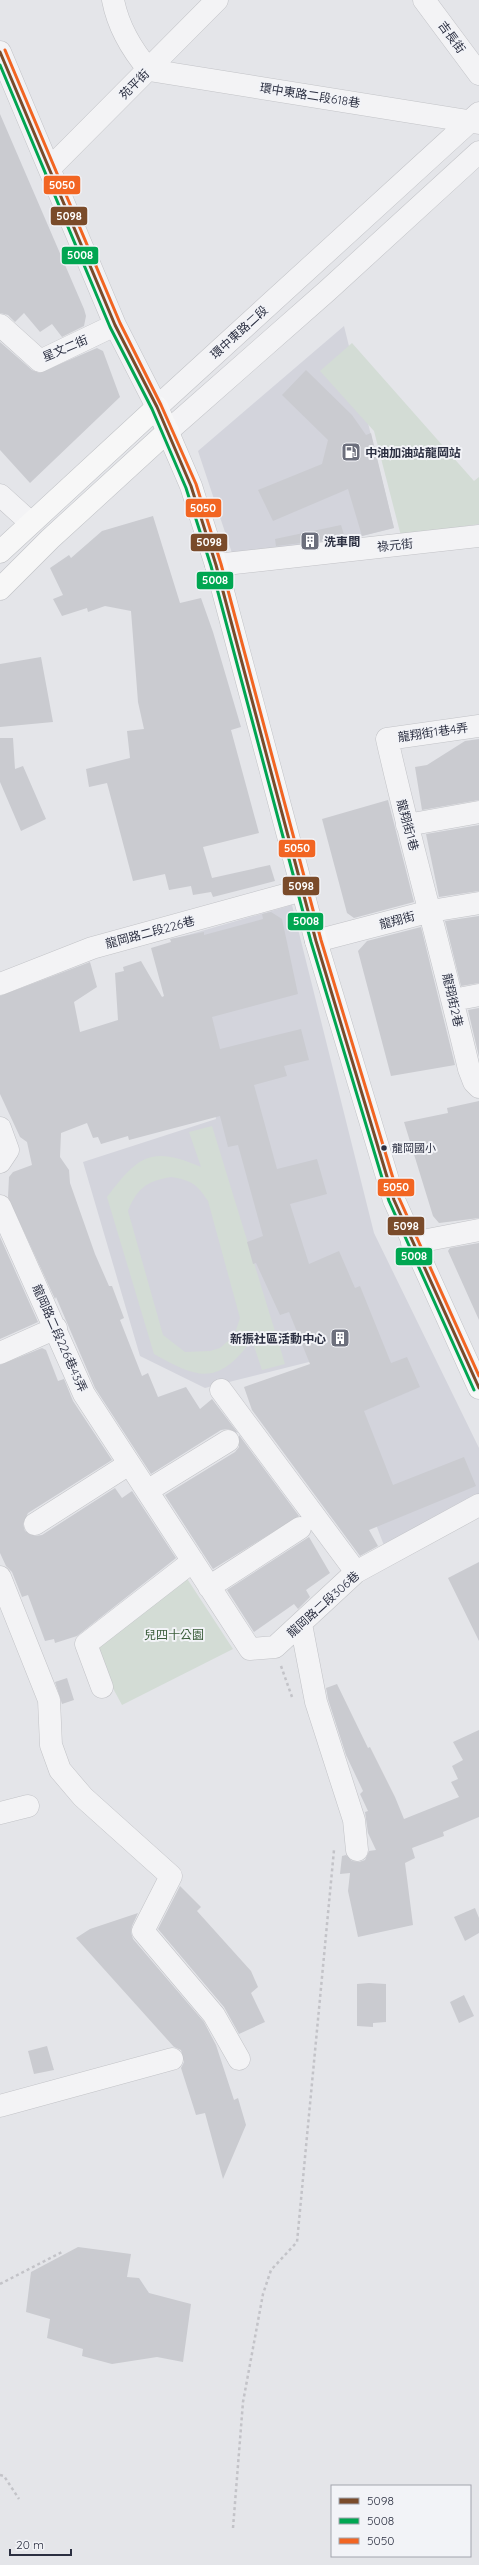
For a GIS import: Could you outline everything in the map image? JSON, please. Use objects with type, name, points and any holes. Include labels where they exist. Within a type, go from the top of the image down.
[{"type":"main road","points":[[157,407],[190,486],[216,564],[316,941],[394,1200],[412,1243],[479,1388]]},
{"type":"main road","name":"環中東路二段","points":[[0,552],[157,407]]},
{"type":"main road","points":[[0,589],[50,540],[168,431]]},
{"type":"street","points":[[114,0],[116,13],[135,54],[149,70]]},
{"type":"street","name":"苑平街","points":[[50,168],[217,0]]},
{"type":"street","name":"吉長街","points":[[424,0],[479,74]]},
{"type":"street","points":[[0,52],[115,325],[157,407]]},
{"type":"street","name":"環中東路二段618巷","points":[[149,70],[476,119]]},
{"type":"street","name":"環中東路二段","points":[[157,407],[476,119]]},
{"type":"street","points":[[168,431],[327,291],[479,152]]},
{"type":"street","name":"星文二街","points":[[0,325],[40,360],[115,325]]},
{"type":"street","points":[[0,495],[31,523]]},
{"type":"street","name":"祿元街","points":[[216,564],[479,536]]},
{"type":"street","name":"龍翔街1巷4弄","points":[[387,739],[479,726]]},
{"type":"street","name":"龍翔街1巷","points":[[387,739],[407,825],[431,911]]},
{"type":"street","points":[[407,825],[479,812]]},
{"type":"street","name":"龍岡路二段226巷","points":[[0,984],[92,948],[303,890]]},
{"type":"street","name":"龍翔街","points":[[316,941],[431,911],[479,903]]},
{"type":"street","name":"龍翔街2巷","points":[[431,911],[468,1069],[474,1082],[479,1087]]},
{"type":"street","points":[[453,1000],[479,995]]},
{"type":"street","points":[[0,1128],[8,1150],[0,1162]]},
{"type":"street","name":"龍岡路二段226巷43弄","points":[[0,1206],[56,1328],[84,1394],[250,1650],[275,1647]]},
{"type":"street","points":[[412,1243],[479,1230]]},
{"type":"street","points":[[0,1353],[56,1328]]},
{"type":"street","points":[[221,1390],[356,1572]]},
{"type":"street","points":[[147,1491],[228,1441]]},
{"type":"street","points":[[35,1524],[130,1464]]},
{"type":"street","name":"龍岡路二段306巷","points":[[275,1647],[356,1572],[479,1505]]},
{"type":"street","points":[[209,1587],[300,1528]]},
{"type":"street","points":[[102,1687],[86,1644],[193,1561]]},
{"type":"street","points":[[0,1577],[49,1700],[51,1745],[60,1770],[83,1797],[171,1876],[143,1931],[214,2015],[239,2059]]},
{"type":"street","points":[[301,1624],[316,1702],[354,1820],[357,1850]]},
{"type":"street","points":[[0,1813],[28,1806]]},
{"type":"street","points":[[0,2106],[172,2059]]},
{"type":"path","points":[[275,1647],[292,1699]]},
{"type":"path","points":[[233,2528],[242,2402],[263,2294],[271,2270],[297,2242],[334,1848]]},
{"type":"path","points":[[0,2284],[64,2251]]},
{"type":"path","points":[[0,2475],[4,2476],[19,2499]]},
{"type":"shaded area","name":"中油加油站龍岡站","points":[[344,326],[394,528],[362,536],[346,543],[235,562],[198,451]]},
{"type":"shaded area","points":[[292,905],[374,1233],[479,1448],[479,1494],[385,1548],[313,1361],[205,1388],[140,1356],[83,1162],[216,1119],[174,939]]},
{"type":"green space","points":[[352,343],[474,481],[479,477],[479,524],[401,536],[374,431],[320,371]]},
{"type":"green space","points":[[212,1126],[285,1364],[262,1370],[252,1340],[240,1355],[229,1365],[208,1374],[196,1373],[184,1369],[154,1354],[107,1197],[128,1172],[147,1158],[157,1156],[170,1157],[184,1160],[201,1167],[189,1132]],"holes":[[[171,1177],[189,1181],[200,1190],[208,1201],[240,1318],[236,1330],[228,1341],[220,1348],[210,1351],[185,1352],[163,1335],[128,1211],[131,1203],[139,1191],[149,1183]]]},
{"type":"green space","name":"兒四十公園","points":[[184,1574],[233,1649],[122,1705],[97,1659],[101,1639]]},
{"type":"building","points":[[0,114],[86,316],[84,326],[62,337],[52,324],[40,332],[24,313],[15,322],[8,315],[0,313]]},
{"type":"building","points":[[0,342],[32,370],[39,373],[97,348],[103,351],[120,397],[30,483],[0,450]]},
{"type":"building","name":"中油加油站龍岡站","points":[[306,370],[352,415],[366,435],[371,433],[394,528],[362,536],[348,489],[273,521],[258,490],[322,464],[328,440],[282,395]]},
{"type":"building","points":[[153,516],[180,603],[201,598],[213,632],[241,727],[231,730],[259,833],[203,847],[212,878],[270,865],[275,881],[213,897],[211,892],[193,895],[191,886],[169,890],[165,874],[133,881],[107,783],[89,787],[86,769],[130,758],[127,731],[144,729],[138,702],[131,611],[105,606],[88,612],[87,608],[62,616],[53,599],[63,595],[50,568],[69,555],[71,558],[102,531]]},
{"type":"building","points":[[341,525],[345,538],[276,546],[275,539]]},
{"type":"building","points":[[41,657],[53,722],[0,727],[0,664]]},
{"type":"building","points":[[0,738],[13,738],[15,769],[23,766],[46,819],[21,831],[0,782]]},
{"type":"building","points":[[479,739],[479,800],[422,810],[415,767],[427,765],[465,741]]},
{"type":"building","points":[[388,800],[414,902],[354,918],[347,913],[322,819]]},
{"type":"building","points":[[479,825],[479,891],[439,897],[426,834]]},
{"type":"building","points":[[271,912],[282,919],[298,994],[212,1017],[220,1049],[301,1029],[309,1060],[284,1066],[287,1076],[254,1085],[277,1169],[317,1159],[327,1194],[290,1204],[309,1264],[339,1251],[355,1288],[360,1286],[391,1363],[407,1357],[420,1387],[364,1411],[393,1485],[464,1457],[476,1486],[369,1530],[378,1546],[360,1556],[252,1410],[244,1387],[310,1364],[289,1312],[280,1315],[256,1263],[253,1264],[247,1242],[263,1236],[238,1145],[228,1147],[220,1116],[129,1140],[128,1136],[101,1144],[98,1137],[93,1138],[87,1123],[61,1133],[60,1157],[69,1170],[70,1183],[95,1254],[109,1286],[112,1286],[124,1318],[120,1320],[142,1376],[148,1373],[158,1397],[186,1387],[200,1409],[212,1399],[238,1433],[228,1429],[221,1430],[151,1474],[95,1388],[56,1297],[55,1299],[8,1197],[9,1177],[13,1172],[32,1165],[27,1142],[20,1137],[0,1094],[0,996],[90,962],[97,987],[74,1002],[80,1032],[118,1020],[115,973],[124,971],[123,967],[141,961],[162,997],[164,996],[151,948],[171,942],[170,939],[204,932],[204,935],[263,919],[262,914]]},
{"type":"building","points":[[479,916],[479,983],[461,986],[445,921]]},
{"type":"building","points":[[421,927],[455,1065],[391,1076],[358,951],[367,941]]},
{"type":"building","points":[[479,1008],[479,1057],[468,1010]]},
{"type":"building","points":[[479,1101],[479,1218],[439,1223],[433,1216],[404,1122],[448,1113],[447,1108]]},
{"type":"building","points":[[0,1237],[38,1322],[0,1339]]},
{"type":"building","points":[[479,1243],[479,1320],[448,1251],[450,1248]]},
{"type":"building","points":[[42,1348],[46,1350],[58,1381],[64,1379],[73,1401],[112,1460],[28,1513],[23,1524],[25,1531],[35,1536],[42,1535],[115,1488],[122,1498],[132,1491],[176,1558],[77,1636],[55,1643],[54,1639],[45,1641],[28,1595],[22,1597],[12,1572],[6,1566],[0,1553],[0,1365]]},
{"type":"building","points":[[239,1435],[299,1516],[213,1569],[165,1495],[235,1452],[239,1447]]},
{"type":"building","points":[[309,1537],[330,1573],[306,1590],[310,1597],[298,1609],[294,1604],[254,1632],[227,1590]]},
{"type":"building","points":[[479,1562],[479,1641],[448,1578]]},
{"type":"building","points":[[67,1678],[74,1700],[62,1704],[55,1682]]},
{"type":"building","points":[[337,1684],[368,1748],[370,1747],[395,1797],[404,1819],[459,1797],[451,1782],[458,1779],[452,1766],[463,1760],[453,1742],[479,1730],[479,1817],[443,1832],[444,1836],[412,1848],[415,1858],[405,1863],[413,1925],[358,1937],[348,1891],[350,1873],[340,1874],[342,1856],[346,1855],[352,1861],[359,1862],[365,1860],[369,1851],[376,1850],[368,1833],[365,1812],[368,1811],[360,1794],[363,1791],[346,1755],[328,1699],[326,1688]]},
{"type":"building","points":[[180,1886],[201,1907],[197,1911],[251,1971],[258,1987],[251,1993],[265,2022],[239,2034],[224,2007],[158,1929]]},
{"type":"building","points":[[475,1908],[479,1918],[479,1933],[465,1941],[454,1917]]},
{"type":"building","points":[[138,1913],[132,1926],[131,1932],[133,1939],[204,2022],[216,2045],[234,2100],[238,2098],[246,2125],[223,2179],[205,2113],[196,2115],[181,2068],[184,2062],[181,2050],[174,2047],[76,1938],[90,1929]]},
{"type":"building","points":[[357,1984],[386,1984],[386,2022],[373,2023],[373,2027],[357,2026]]},
{"type":"building","points":[[464,1995],[474,2016],[459,2023],[450,2002]]},
{"type":"building","points":[[47,2046],[54,2070],[34,2074],[28,2051]]},
{"type":"building","points":[[78,2247],[131,2254],[127,2277],[139,2278],[149,2293],[191,2304],[183,2362],[157,2357],[112,2364],[82,2356],[83,2349],[47,2338],[50,2319],[26,2312],[31,2272]]},
{"type":"transit line","name":"5050","points":[[5,50],[120,323],[161,405],[196,484],[221,564],[321,940],[399,1198],[479,1376]]},
{"type":"transit line","name":"5098","points":[[0,52],[115,325],[157,407],[191,486],[216,565],[316,941],[394,1200],[479,1388]]},
{"type":"transit line","name":"5008","points":[[0,65],[110,327],[152,409],[186,488],[211,566],[311,942],[389,1201],[474,1390]]},
{"type":"place","name":"中油加油站龍岡站","points":[[351,452]]},
{"type":"place","name":"洗車間","points":[[310,541]]},
{"type":"place","name":"龍岡國小","points":[[384,1148]]},
{"type":"place","name":"新振社區活動中心","points":[[340,1338]]}]
